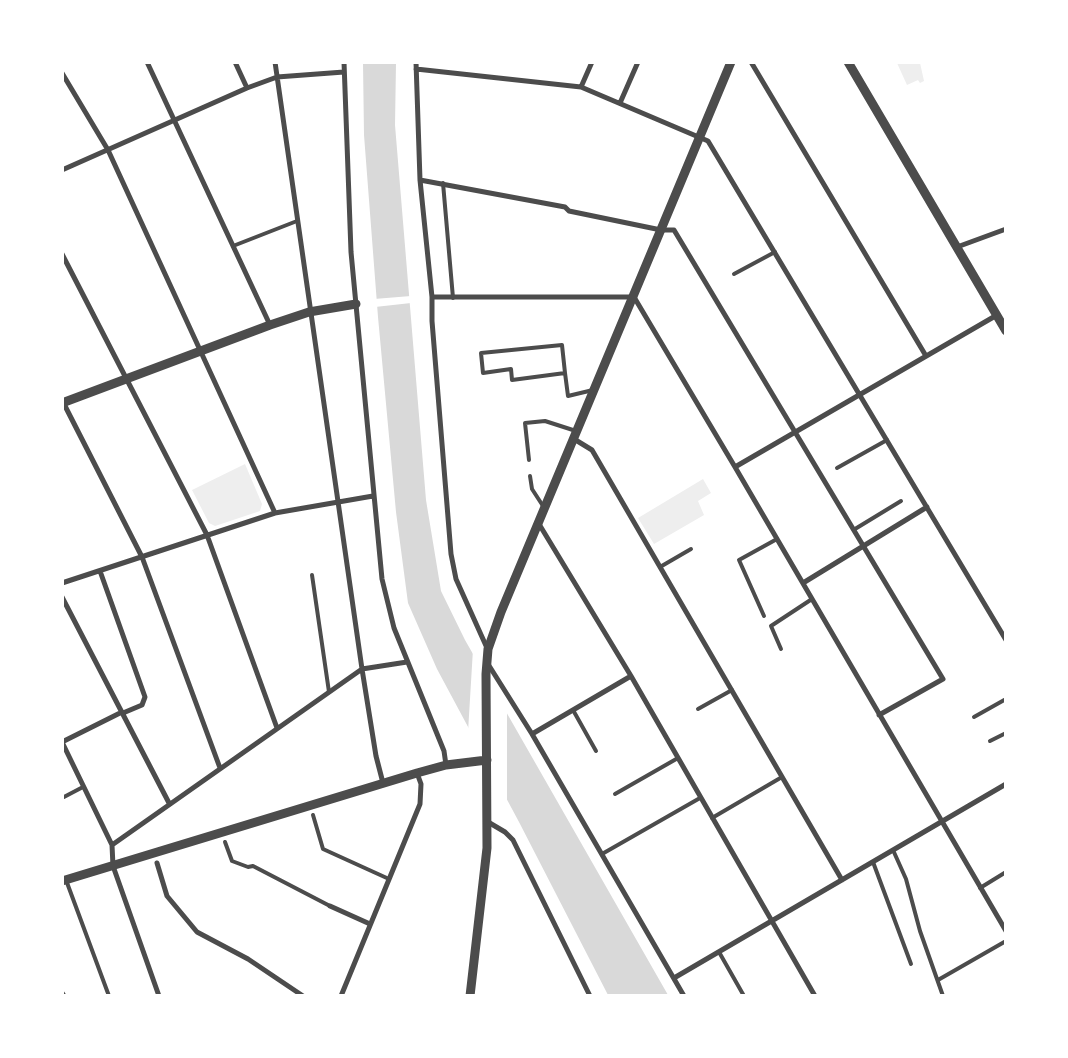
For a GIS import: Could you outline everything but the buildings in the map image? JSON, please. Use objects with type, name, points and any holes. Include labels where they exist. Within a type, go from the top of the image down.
[{"type":"street","points":[[147,62],[270,325]]},
{"type":"street","points":[[235,62],[247,88]]},
{"type":"street","points":[[276,62],[297,221],[362,669],[376,756],[384,783]]},
{"type":"street","points":[[344,62],[351,252],[382,579],[394,628],[444,751],[446,765]]},
{"type":"street","points":[[581,87],[592,62]]},
{"type":"street","points":[[620,103],[638,62]]},
{"type":"street","points":[[470,996],[487,848],[486,661],[488,649],[501,612],[731,62]]},
{"type":"street","points":[[751,62],[926,356]]},
{"type":"street","points":[[848,62],[1006,331]]},
{"type":"street","points":[[488,649],[456,579],[451,554],[432,321],[432,297],[420,180],[416,66],[581,87],[708,141],[1006,640]]},
{"type":"street","points":[[62,170],[247,88],[278,77],[344,72]]},
{"type":"street","points":[[62,73],[108,150],[275,513]]},
{"type":"street","points":[[420,180],[565,207],[569,211],[661,230],[674,230],[797,432],[943,679],[879,715]]},
{"type":"street","points":[[956,248],[1006,229]]},
{"type":"street","points":[[62,254],[207,535],[277,728]]},
{"type":"street","points":[[432,297],[634,297]]},
{"type":"street","points":[[634,297],[1006,931]]},
{"type":"street","points":[[220,768],[142,557],[63,402],[270,325],[310,312],[356,304]]},
{"type":"street","points":[[735,467],[997,316]]},
{"type":"street","points":[[576,435],[592,450],[842,880]]},
{"type":"street","points":[[62,583],[275,513],[373,496]]},
{"type":"street","points":[[803,583],[927,507]]},
{"type":"street","points":[[539,524],[631,676],[816,996]]},
{"type":"street","points":[[100,571],[145,697],[142,705],[62,742],[112,845],[112,866],[159,996]]},
{"type":"street","points":[[62,597],[169,803]]},
{"type":"street","points":[[486,661],[532,734],[684,996]]},
{"type":"street","points":[[112,845],[169,803],[362,669],[407,662]]},
{"type":"street","points":[[532,734],[631,676]]},
{"type":"street","points":[[64,880],[446,765],[487,760]]},
{"type":"street","points":[[341,996],[420,804],[422,784],[418,773]]},
{"type":"street","points":[[674,978],[1006,784]]},
{"type":"street","points":[[488,822],[505,832],[513,840],[590,996]]},
{"type":"street","points":[[157,863],[167,896],[197,932],[248,959],[303,996]]},
{"type":"street","points":[[330,906],[370,924]]},
{"type":"street","points":[[1000,921],[1006,917]]},
{"type":"lane","points":[[443,183],[453,298]]},
{"type":"lane","points":[[233,246],[297,221]]},
{"type":"lane","points":[[734,274],[775,252]]},
{"type":"lane","points":[[565,373],[512,380],[510,369],[483,373],[481,353],[562,345],[568,396],[594,390]]},
{"type":"lane","points":[[529,460],[525,423],[545,421],[576,435]]},
{"type":"lane","points":[[838,468],[887,440]]},
{"type":"lane","points":[[530,476],[532,489],[545,508]]},
{"type":"lane","points":[[855,529],[901,501]]},
{"type":"lane","points":[[764,616],[739,560],[777,539]]},
{"type":"lane","points":[[660,567],[691,549]]},
{"type":"lane","points":[[312,575],[329,692]]},
{"type":"lane","points":[[781,649],[771,626],[812,598]]},
{"type":"lane","points":[[698,709],[732,690]]},
{"type":"lane","points":[[974,717],[1006,699]]},
{"type":"lane","points":[[572,710],[596,750]]},
{"type":"lane","points":[[990,741],[1006,732]]},
{"type":"lane","points":[[615,794],[678,758]]},
{"type":"lane","points":[[712,818],[782,778]]},
{"type":"lane","points":[[62,798],[83,788]]},
{"type":"lane","points":[[602,854],[700,798]]},
{"type":"lane","points":[[313,815],[323,849],[389,878]]},
{"type":"lane","points":[[225,842],[232,861],[248,867],[253,866],[330,906]]},
{"type":"lane","points":[[893,850],[906,879],[920,931],[943,996]]},
{"type":"lane","points":[[873,862],[911,964]]},
{"type":"lane","points":[[980,888],[1006,872]]},
{"type":"lane","points":[[64,880],[109,996]]},
{"type":"lane","points":[[938,980],[1006,941]]},
{"type":"lane","points":[[720,952],[744,996]]},
{"type":"shaded area","points":[[363,63],[396,63],[395,125],[426,500],[441,591],[465,640],[668,995],[608,995],[519,822],[437,669],[408,603],[396,512],[378,317],[364,135]]},
{"type":"shaded area","points":[[897,63],[920,63],[924,81],[920,83],[918,80],[907,85]]},
{"type":"shaded area","points":[[245,464],[262,504],[260,511],[215,526],[209,523],[192,490]]},
{"type":"shaded area","points":[[703,479],[711,493],[698,501],[704,515],[654,544],[638,518]]},
{"type":"pier","points":[[411,296],[411,303],[375,307],[374,299]]},
{"type":"pier","points":[[473,649],[507,709],[507,804],[468,732]]}]
